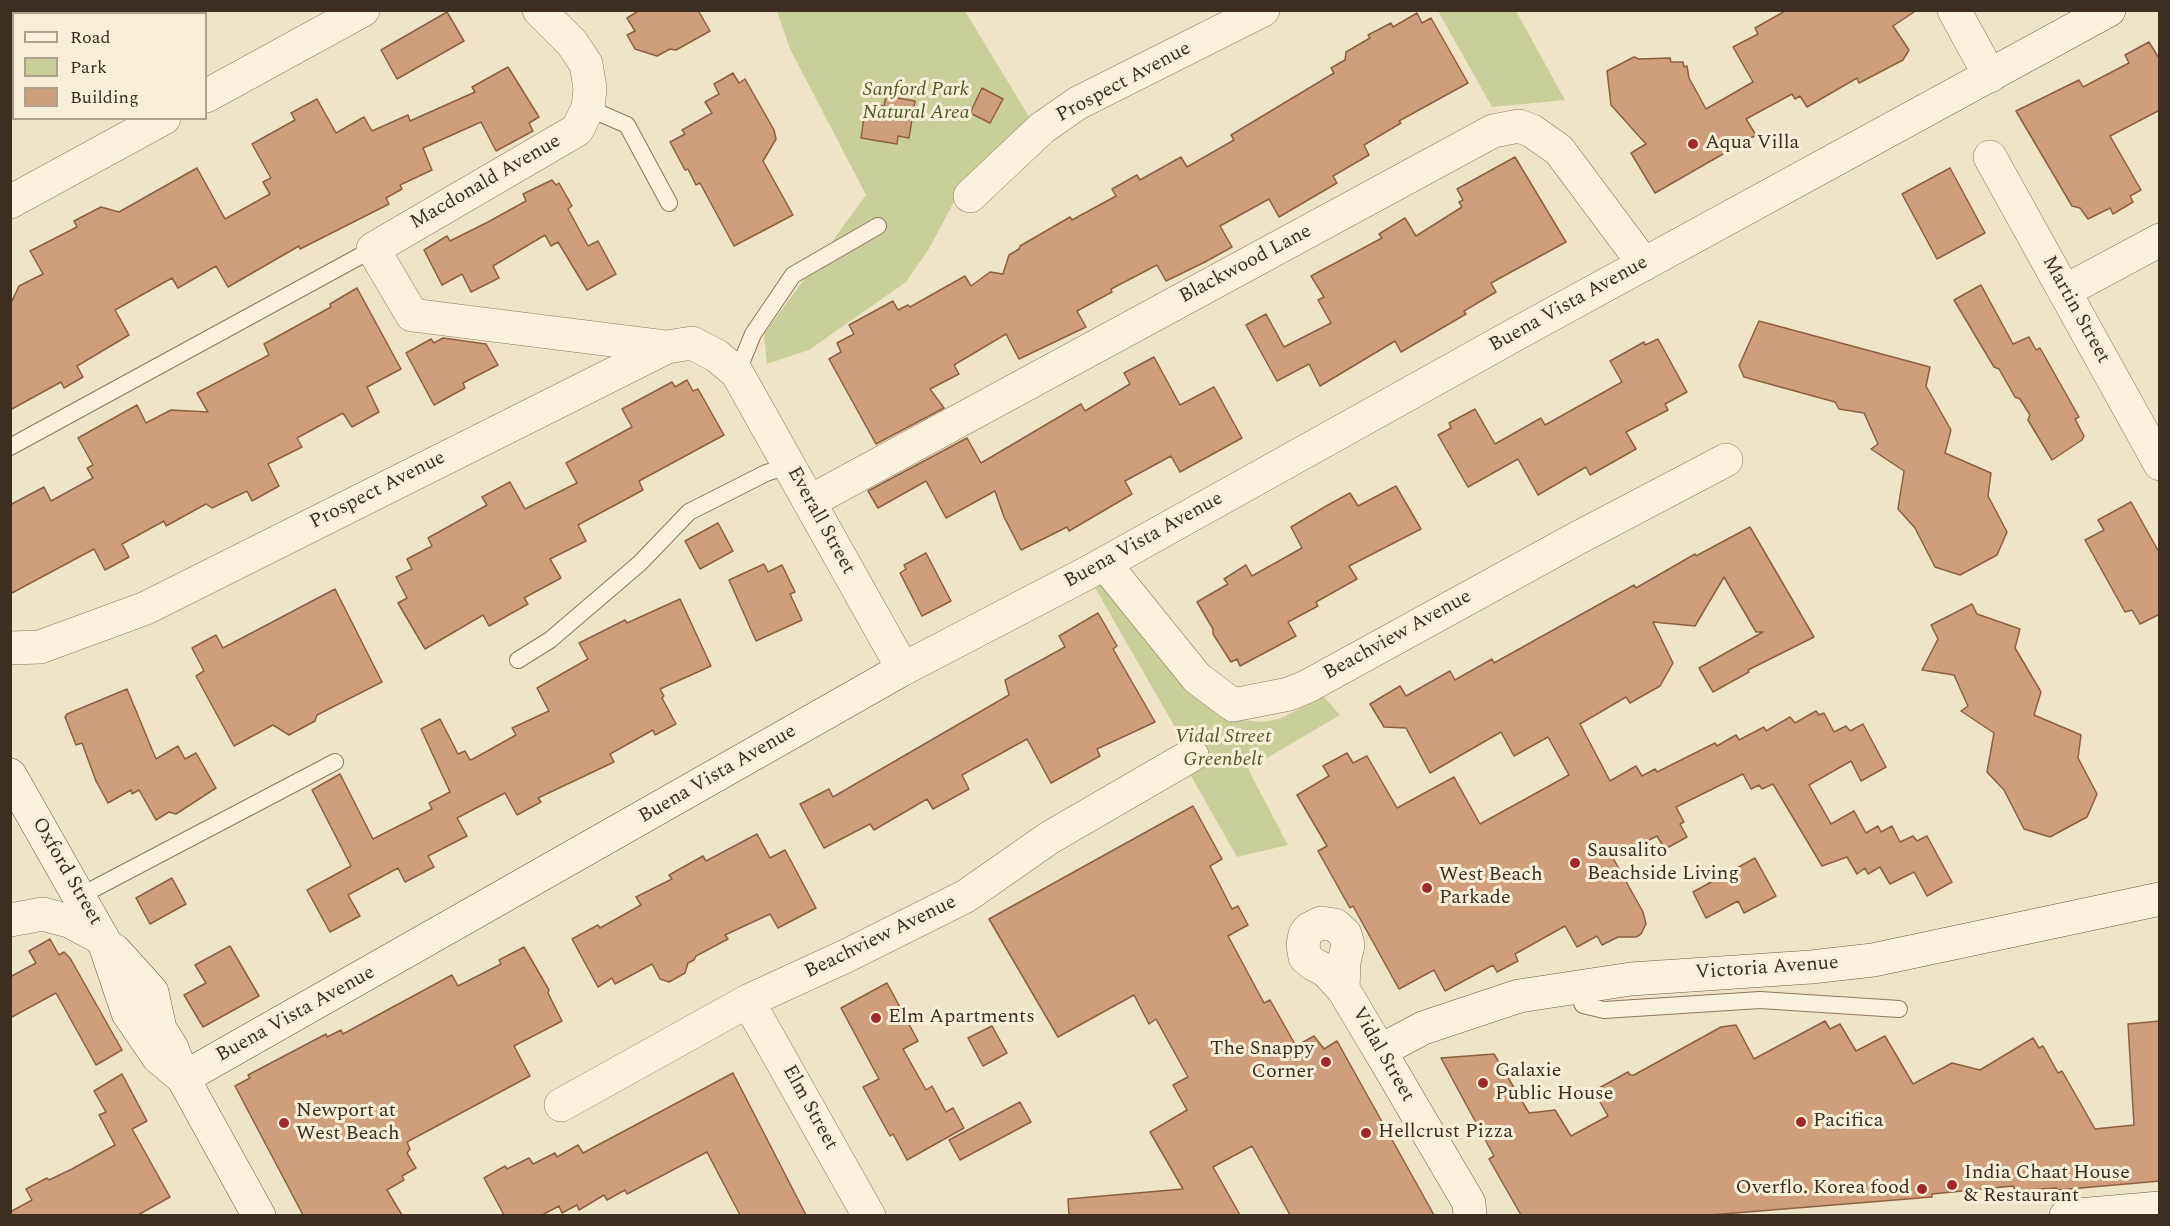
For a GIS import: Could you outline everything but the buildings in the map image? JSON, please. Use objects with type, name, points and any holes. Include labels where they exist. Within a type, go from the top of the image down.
[{"type":"street","points":[[207,95],[363,10]]},
{"type":"street","points":[[539,10],[572,43],[586,64],[590,88],[588,108]]},
{"type":"street","name":"Prospect Avenue","points":[[970,196],[1042,128],[1078,103],[1263,10]]},
{"type":"street","points":[[1954,10],[1990,76]]},
{"type":"street","name":"Buena Vista Avenue","points":[[183,1078],[903,669],[1104,564],[1644,264],[2109,10]]},
{"type":"street","name":"Macdonald Avenue","points":[[373,249],[577,130],[588,108]]},
{"type":"street","points":[[10,202],[160,120]]},
{"type":"street","name":"Blackwood Lane","points":[[809,502],[1493,131],[1519,126],[1532,131],[1559,150],[1644,264]]},
{"type":"street","name":"Martin Street","points":[[1990,157],[2158,458]]},
{"type":"street","points":[[2065,291],[2160,240]]},
{"type":"street","points":[[373,249],[412,315],[667,347]]},
{"type":"street","name":"Prospect Avenue","points":[[10,648],[40,646],[146,608],[667,347],[692,343],[717,356],[737,373]]},
{"type":"street","name":"Everall Street","points":[[737,373],[903,669]]},
{"type":"street","name":"Beachview Avenue","points":[[1104,564],[1197,678],[1233,705],[1289,694],[1308,686],[1572,541],[1726,460]]},
{"type":"street","name":"Beachview Avenue","points":[[561,1105],[748,1001],[846,956],[966,896],[1049,838],[1192,755]]},
{"type":"street","name":"Oxford Street","points":[[10,775],[103,939],[152,992],[160,1029],[172,1048],[183,1078],[260,1215]]},
{"type":"street","name":"Victoria Avenue","points":[[1380,1051],[1424,1028],[1475,1009],[1520,996],[1631,979],[1811,967],[1873,960],[2160,900]]},
{"type":"street","points":[[10,920],[43,914],[69,921],[103,939]]},
{"type":"street","name":"Vidal Street","points":[[1344,989],[1469,1203],[1470,1215]]},
{"type":"street","name":"Elm Street","points":[[748,1001],[869,1215]]},
{"type":"street","points":[[2066,1215],[2160,1208]]},
{"type":"lane","points":[[588,108],[627,125],[669,203]]},
{"type":"lane","points":[[737,373],[753,334],[793,275],[878,226]]},
{"type":"lane","points":[[10,447],[373,249]]},
{"type":"lane","points":[[518,660],[550,640],[640,563],[689,512],[766,473],[789,466]]},
{"type":"lane","points":[[80,896],[334,762]]},
{"type":"lane","points":[[1574,987],[1583,1005],[1604,1010],[1760,1000],[1899,1009]]},
{"type":"green space","name":"Sanford Park Natural Area","points":[[777,11],[965,11],[1034,125],[962,187],[930,247],[906,282],[809,350],[767,364],[764,334],[866,195],[790,49]]},
{"type":"green space","points":[[1438,11],[1516,11],[1565,100],[1492,107]]},
{"type":"green space","name":"Vidal Street Greenbelt","points":[[1106,579],[1235,719],[1262,722],[1279,719],[1324,697],[1340,715],[1248,769],[1288,845],[1237,857],[1182,760],[1191,755],[1094,586]]},
{"type":"place","name":"Aqua Villa","points":[[1693,144]]},
{"type":"place","name":"Sausalito Beachside Living","points":[[1575,863]]},
{"type":"place","name":"West Beach Parkade","points":[[1427,888]]},
{"type":"place","name":"Elm Apartments","points":[[876,1018]]},
{"type":"place","name":"The Snappy Corner","points":[[1326,1062]]},
{"type":"place","name":"Galaxie Public House","points":[[1483,1083]]},
{"type":"place","name":"Pacifica","points":[[1801,1122]]},
{"type":"place","name":"Newport at West Beach","points":[[284,1123]]},
{"type":"place","name":"Hellcrust Pizza","points":[[1366,1133]]},
{"type":"place","name":"India Chaat House & Restaurant","points":[[1952,1185]]},
{"type":"place","name":"Overflo. Korea food","points":[[1922,1189]]}]
